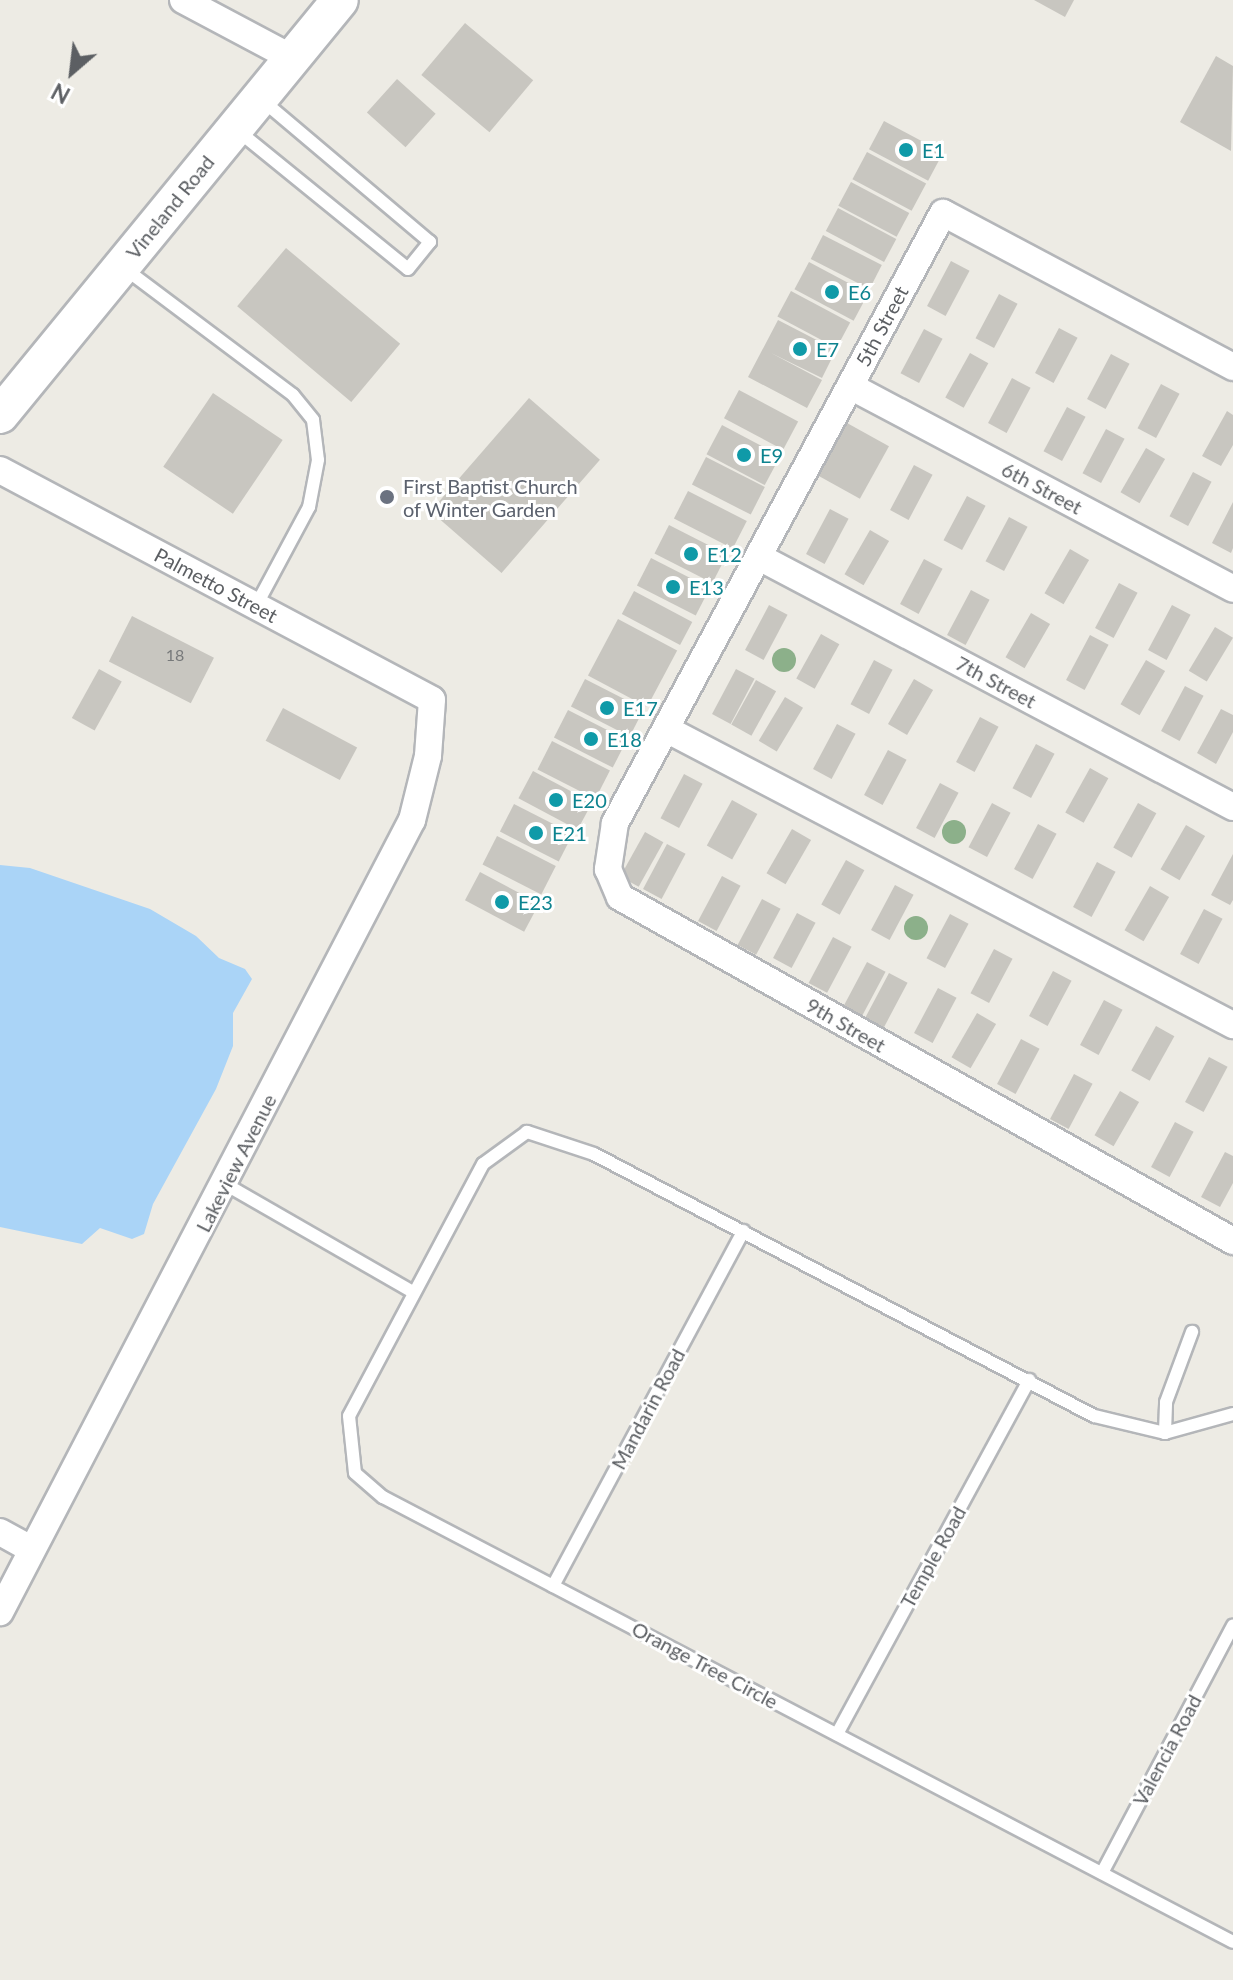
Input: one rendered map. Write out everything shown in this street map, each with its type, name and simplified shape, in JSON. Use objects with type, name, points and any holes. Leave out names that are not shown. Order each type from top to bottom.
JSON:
[{"type":"main road","name":"Vineland Road","points":[[0,415],[340,0]]},
{"type":"street","points":[[183,0],[292,58]]},
{"type":"street","name":"5th Street","points":[[666,729],[943,213],[1233,367]]},
{"type":"street","name":"6th Street","points":[[850,386],[1233,589]]},
{"type":"street","name":"Palmetto Street","points":[[0,470],[432,700]]},
{"type":"street","name":"7th Street","points":[[759,557],[1233,807]]},
{"type":"street","name":"Lakeview Avenue","points":[[0,1612],[412,820],[428,756],[432,700]]},
{"type":"street","points":[[666,729],[1233,1025]]},
{"type":"street","name":"9th Street","points":[[666,729],[615,823],[608,869],[620,897],[1222,1239],[1233,1241]]},
{"type":"street","points":[[0,1532],[31,1549]]},
{"type":"lane","points":[[234,128],[408,269],[430,242],[259,97]]},
{"type":"lane","points":[[121,266],[293,395],[313,420],[318,460],[309,507],[256,606]]},
{"type":"lane","name":"Orange Tree Circle","points":[[1233,1414],[1165,1433],[1094,1416],[594,1154],[527,1132],[483,1164],[411,1291],[349,1416],[355,1473],[383,1497],[1233,1942]]},
{"type":"lane","points":[[225,1184],[411,1291]]},
{"type":"lane","name":"Mandarin Road","points":[[553,1586],[743,1231]]},
{"type":"lane","points":[[1165,1433],[1166,1402],[1192,1332]]},
{"type":"lane","name":"Temple Road","points":[[837,1734],[1029,1380]]},
{"type":"lane","name":"Valencia Road","points":[[1102,1873],[1233,1626]]},
{"type":"water","points":[[0,865],[30,868],[150,909],[196,936],[219,958],[245,969],[252,979],[233,1013],[233,1046],[216,1089],[153,1204],[144,1234],[132,1239],[100,1228],[82,1244],[0,1227]]},
{"type":"building","points":[[1034,0],[1074,0],[1065,17]]},
{"type":"building","points":[[465,23],[533,80],[489,132],[421,75]]},
{"type":"building","points":[[1216,56],[1233,66],[1231,151],[1180,122]]},
{"type":"building","points":[[397,79],[436,114],[406,147],[367,112]]},
{"type":"building","name":"E1","points":[[884,121],[943,152],[928,181],[869,149]]},
{"type":"building","points":[[867,152],[926,183],[912,211],[852,179]]},
{"type":"building","points":[[851,182],[909,213],[897,237],[838,206]]},
{"type":"building","points":[[838,208],[896,239],[884,262],[826,231]]},
{"type":"building","points":[[823,235],[882,265],[870,289],[811,259]]},
{"type":"building","points":[[286,248],[400,344],[351,402],[237,306]]},
{"type":"building","points":[[951,261],[970,271],[946,316],[927,306]]},
{"type":"building","name":"E6","points":[[809,262],[868,293],[854,321],[794,289]]},
{"type":"building","name":"E7","points":[[791,291],[850,322],[837,348],[777,317]]},
{"type":"building","points":[[999,294],[1018,304],[994,348],[976,338]]},
{"type":"building","points":[[778,320],[836,350],[822,378],[771,353],[822,380],[807,408],[748,377]]},
{"type":"building","points":[[1059,328],[1078,338],[1054,383],[1035,373]]},
{"type":"building","points":[[924,329],[943,339],[919,383],[901,373]]},
{"type":"building","points":[[970,353],[988,363],[964,408],[945,398]]},
{"type":"building","points":[[1111,354],[1130,364],[1106,409],[1087,399]]},
{"type":"building","points":[[1012,378],[1031,388],[1007,433],[988,423]]},
{"type":"building","points":[[1161,384],[1180,394],[1156,438],[1138,428]]},
{"type":"building","points":[[739,390],[798,421],[783,450],[724,418]]},
{"type":"building","points":[[213,393],[283,440],[233,514],[163,467]]},
{"type":"building","points":[[529,398],[600,460],[502,573],[431,511]]},
{"type":"building","points":[[1067,407],[1086,417],[1062,461],[1044,451]]},
{"type":"building","points":[[1227,411],[1233,415],[1233,445],[1221,466],[1202,456]]},
{"type":"building","points":[[847,423],[889,446],[860,499],[818,475]]},
{"type":"building","name":"E9","points":[[722,425],[780,456],[765,485],[707,454]]},
{"type":"building","points":[[1106,429],[1125,439],[1101,483],[1083,473]]},
{"type":"building","points":[[1146,448],[1165,459],[1140,503],[1120,492]]},
{"type":"building","points":[[706,457],[765,487],[751,515],[692,485]]},
{"type":"building","points":[[914,465],[933,475],[909,520],[890,510]]},
{"type":"building","points":[[1193,472],[1212,482],[1188,526],[1170,516]]},
{"type":"building","points":[[688,491],[747,521],[733,549],[674,519]]},
{"type":"building","points":[[967,496],[986,506],[962,550],[944,540]]},
{"type":"building","points":[[1233,502],[1233,548],[1231,553],[1212,543]]},
{"type":"building","points":[[830,509],[849,519],[825,564],[806,554]]},
{"type":"building","points":[[1009,517],[1028,527],[1004,571],[986,561]]},
{"type":"building","name":"E12","points":[[669,525],[727,555],[712,583],[654,554]]},
{"type":"building","points":[[870,530],[889,541],[864,585],[844,574]]},
{"type":"building","points":[[1070,549],[1089,560],[1064,604],[1044,593]]},
{"type":"building","name":"E13","points":[[651,558],[710,588],[696,616],[637,586]]},
{"type":"building","points":[[924,559],[943,569],[919,614],[900,604]]},
{"type":"building","points":[[1119,583],[1138,593],[1114,638],[1095,628]]},
{"type":"building","points":[[971,590],[990,600],[966,645],[947,635]]},
{"type":"building","points":[[634,591],[692,622],[680,645],[622,614]]},
{"type":"building","points":[[769,605],[788,615],[764,660],[745,650]]},
{"type":"building","points":[[1172,605],[1191,615],[1167,660],[1148,650]]},
{"type":"building","points":[[1031,613],[1050,624],[1025,668],[1006,657]]},
{"type":"building","points":[[132,616],[214,658],[191,703],[109,661]]},
{"type":"building","points":[[618,619],[677,650],[647,707],[588,676]]},
{"type":"building","points":[[1215,627],[1233,638],[1207,682],[1189,671]]},
{"type":"building","points":[[821,634],[839,644],[815,689],[796,679]]},
{"type":"building","points":[[1090,635],[1109,645],[1085,690],[1066,680]]},
{"type":"building","points":[[874,660],[893,670],[869,714],[851,704]]},
{"type":"building","points":[[1146,660],[1165,671],[1140,715],[1120,704]]},
{"type":"building","points":[[99,669],[122,682],[95,731],[72,718]]},
{"type":"building","points":[[736,669],[755,679],[731,724],[712,714]]},
{"type":"building","name":"E17","points":[[585,679],[644,709],[630,737],[571,707]]},
{"type":"building","points":[[914,679],[933,690],[907,735],[888,724]]},
{"type":"building","points":[[756,680],[776,691],[751,736],[731,725]]},
{"type":"building","points":[[1185,686],[1204,696],[1180,741],[1161,731]]},
{"type":"building","points":[[785,697],[803,708],[777,752],[759,741]]},
{"type":"building","points":[[283,708],[357,747],[340,780],[266,741]]},
{"type":"building","points":[[1221,709],[1233,715],[1233,732],[1216,764],[1197,753]]},
{"type":"building","name":"E18","points":[[568,710],[627,740],[613,768],[554,738]]},
{"type":"building","points":[[980,717],[999,727],[975,772],[956,762]]},
{"type":"building","points":[[837,724],[856,734],[832,779],[813,769]]},
{"type":"building","points":[[552,741],[610,771],[595,799],[537,770]]},
{"type":"building","points":[[1036,744],[1055,754],[1031,798],[1013,788]]},
{"type":"building","points":[[888,750],[907,760],[883,805],[864,795]]},
{"type":"building","points":[[1090,768],[1108,778],[1084,823],[1065,813]]},
{"type":"building","name":"E20","points":[[533,771],[592,802],[578,830],[518,798]]},
{"type":"building","points":[[684,774],[703,784],[679,828],[661,818]]},
{"type":"building","points":[[940,783],[959,793],[935,838],[916,828]]},
{"type":"building","points":[[732,800],[757,814],[732,860],[707,845]]},
{"type":"building","points":[[992,803],[1011,813],[987,857],[969,847]]},
{"type":"building","points":[[1138,803],[1156,813],[1132,858],[1113,848]]},
{"type":"building","name":"E21","points":[[514,804],[573,834],[559,862],[500,832]]},
{"type":"building","points":[[1038,824],[1057,834],[1033,879],[1014,869]]},
{"type":"building","points":[[1186,825],[1205,836],[1180,880],[1160,869]]},
{"type":"building","points":[[792,829],[811,840],[786,884],[766,873]]},
{"type":"building","points":[[645,832],[663,842],[639,887],[620,877]]},
{"type":"building","points":[[497,836],[556,866],[541,894],[482,865]]},
{"type":"building","points":[[667,844],[686,854],[662,899],[643,889]]},
{"type":"building","points":[[1233,854],[1233,900],[1230,905],[1211,895]]},
{"type":"building","points":[[846,860],[864,870],[840,915],[821,905]]},
{"type":"building","points":[[1097,862],[1116,872],[1092,917],[1073,907]]},
{"type":"building","name":"E23","points":[[480,872],[539,903],[524,932],[465,900]]},
{"type":"building","points":[[722,876],[741,886],[717,931],[698,921]]},
{"type":"building","points":[[895,885],[914,895],[890,940],[871,930]]},
{"type":"building","points":[[1150,886],[1169,897],[1144,941],[1124,930]]},
{"type":"building","points":[[762,899],[781,909],[756,955],[738,945]]},
{"type":"building","points":[[1204,909],[1223,919],[1199,964],[1180,954]]},
{"type":"building","points":[[797,913],[816,923],[792,968],[773,958]]},
{"type":"building","points":[[950,914],[969,924],[945,968],[927,958]]},
{"type":"building","points":[[833,937],[852,947],[827,993],[809,983]]},
{"type":"building","points":[[994,949],[1013,959],[989,1003],[971,993]]},
{"type":"building","points":[[867,962],[886,972],[862,1016],[844,1006]]},
{"type":"building","points":[[1053,971],[1072,981],[1048,1026],[1029,1016]]},
{"type":"building","points":[[889,973],[908,983],[884,1028],[865,1018]]},
{"type":"building","points":[[938,988],[957,998],[933,1043],[914,1033]]},
{"type":"building","points":[[1104,1000],[1123,1010],[1099,1055],[1080,1045]]},
{"type":"building","points":[[977,1013],[996,1024],[971,1068],[952,1057]]},
{"type":"building","points":[[1156,1026],[1174,1036],[1150,1081],[1131,1071]]},
{"type":"building","points":[[1021,1039],[1040,1049],[1016,1094],[997,1084]]},
{"type":"building","points":[[1209,1057],[1228,1067],[1204,1112],[1185,1102]]},
{"type":"building","points":[[1074,1074],[1093,1084],[1069,1129],[1050,1119]]},
{"type":"building","points":[[1120,1091],[1139,1102],[1114,1146],[1094,1135]]},
{"type":"building","points":[[1175,1122],[1194,1132],[1170,1177],[1151,1167]]},
{"type":"building","points":[[1225,1152],[1233,1156],[1233,1183],[1220,1207],[1201,1197]]},
{"type":"place","name":"E1","points":[[906,150]]},
{"type":"place","name":"E6","points":[[832,292]]},
{"type":"place","name":"E7","points":[[800,349]]},
{"type":"place","name":"E9","points":[[744,455]]},
{"type":"place","name":"First Baptist Church of Winter Garden","points":[[387,497]]},
{"type":"place","name":"E12","points":[[691,554]]},
{"type":"place","name":"E13","points":[[673,587]]},
{"type":"place","name":"E17","points":[[607,708]]},
{"type":"place","name":"E18","points":[[591,739]]},
{"type":"place","name":"E20","points":[[556,800]]},
{"type":"place","name":"E21","points":[[536,833]]},
{"type":"place","name":"E23","points":[[502,902]]}]
